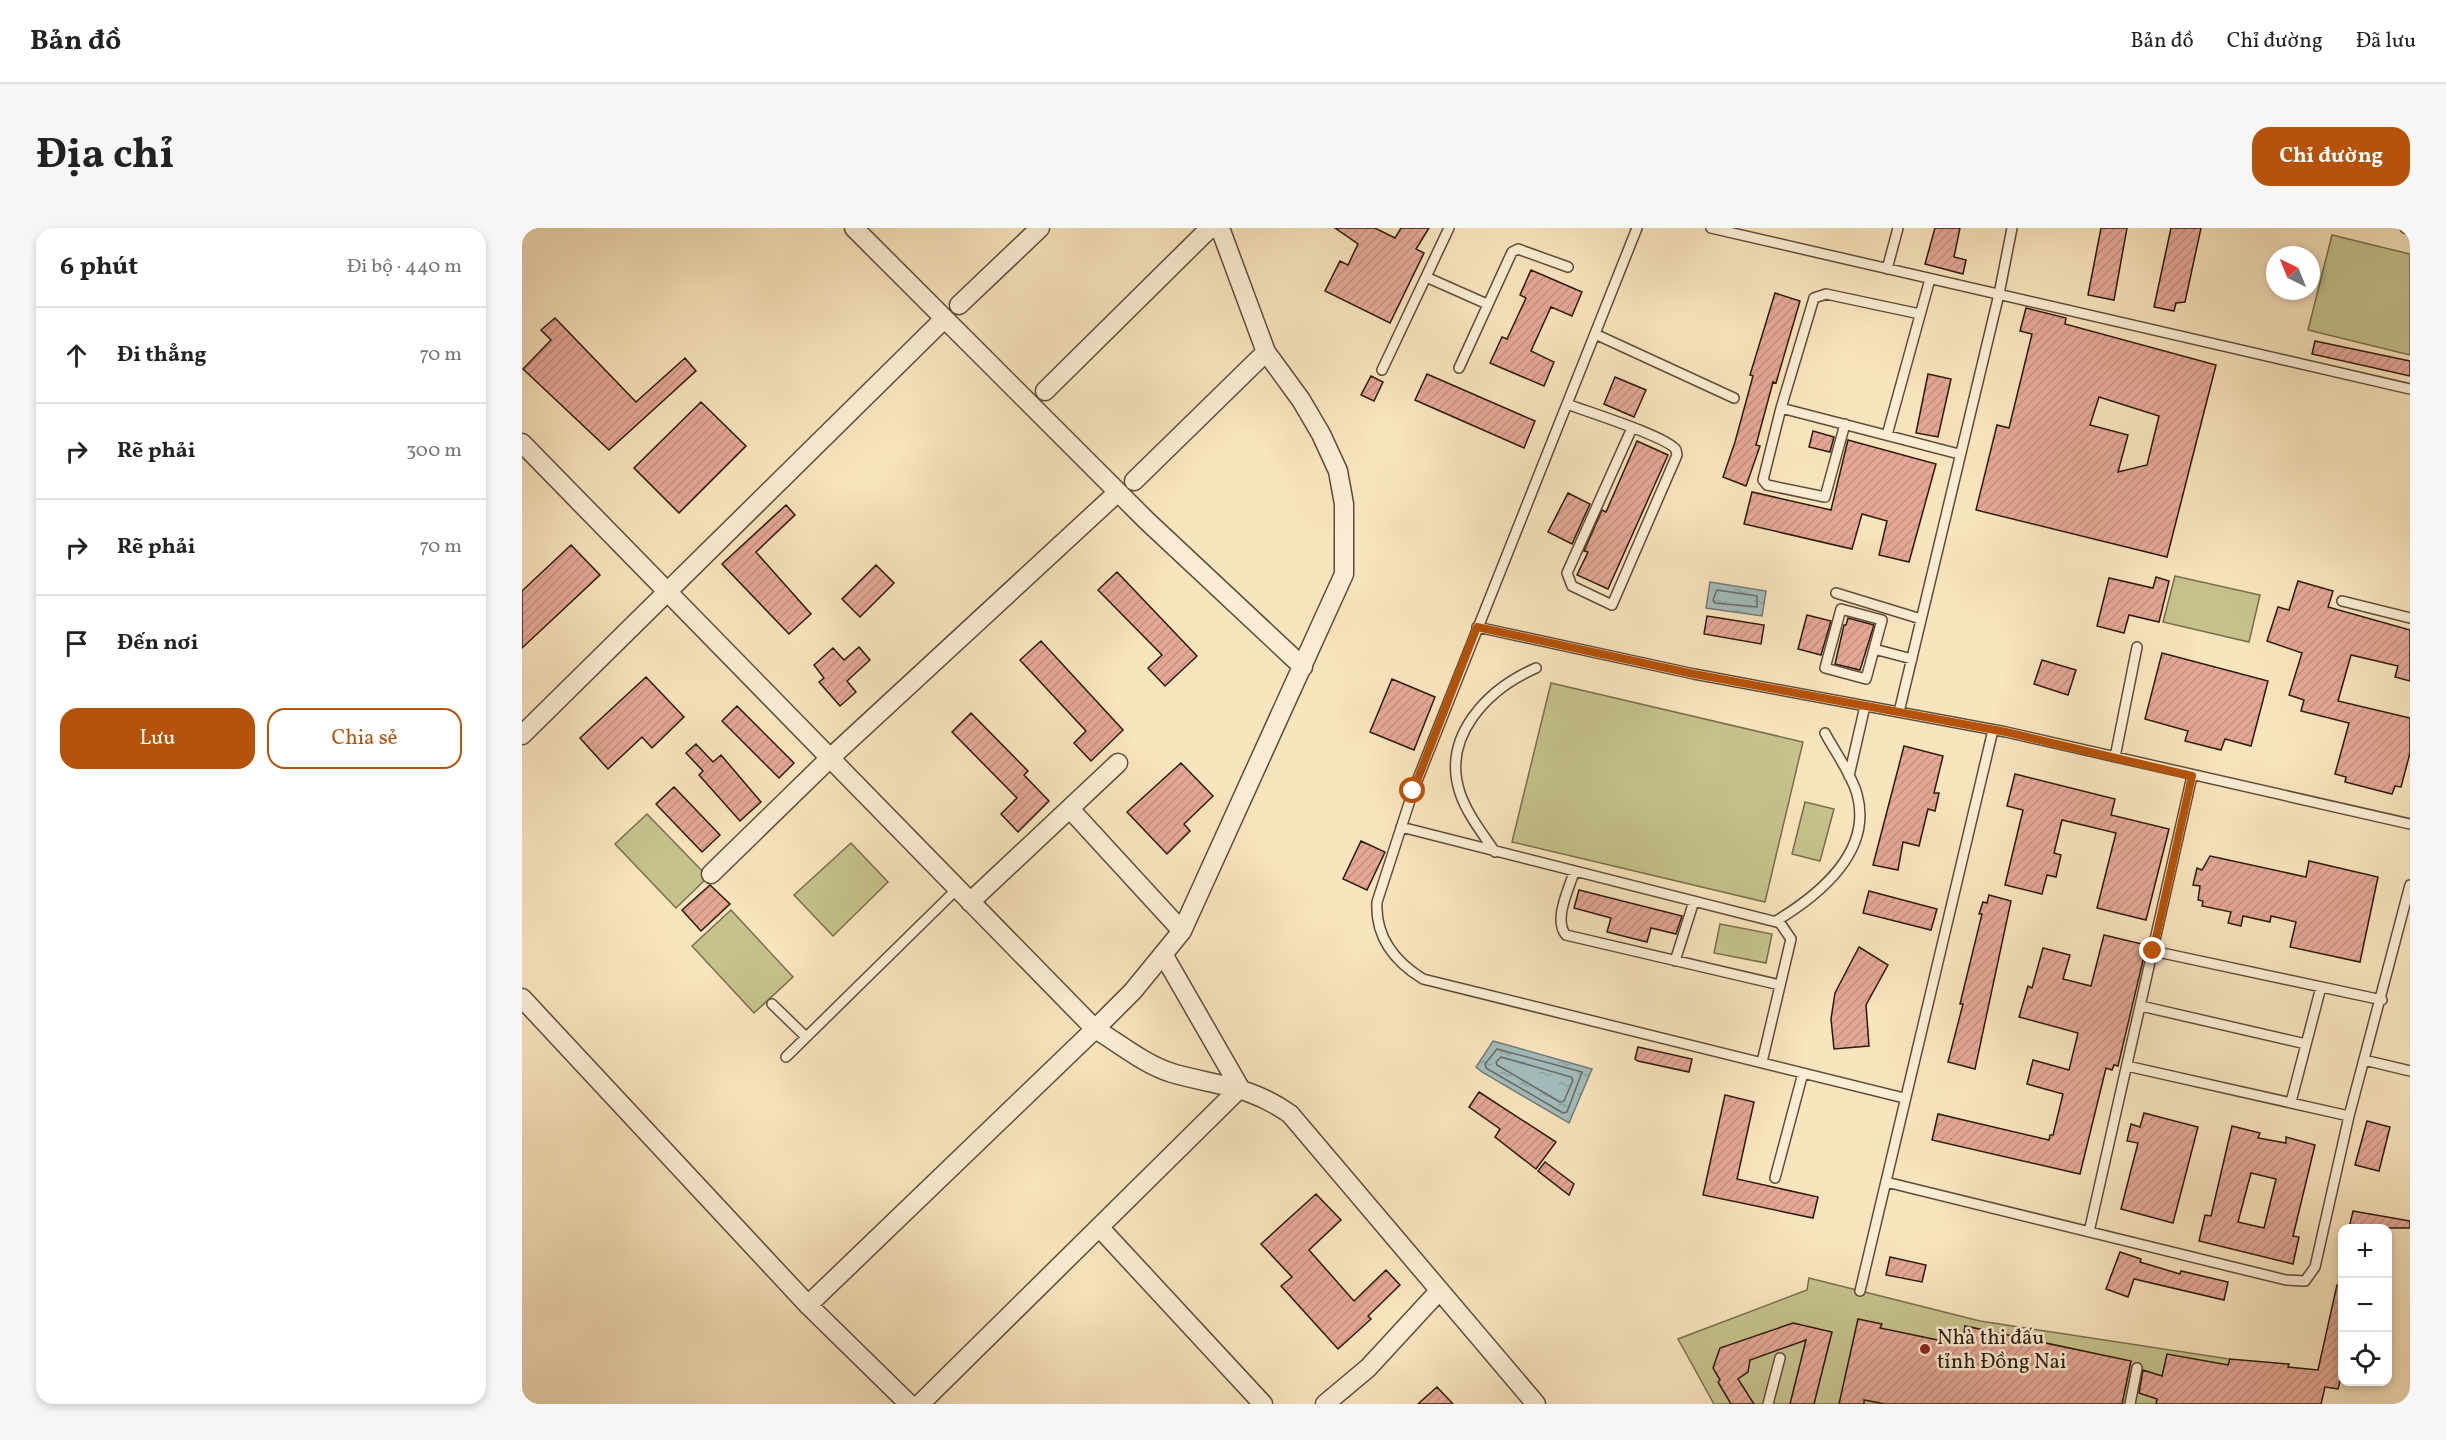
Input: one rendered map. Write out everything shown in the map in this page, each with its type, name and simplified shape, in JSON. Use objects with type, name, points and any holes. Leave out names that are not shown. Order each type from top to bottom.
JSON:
[{"type":"street","points":[[854,228],[1118,492],[1303,667]]},
{"type":"street","points":[[959,305],[1040,228]]},
{"type":"street","points":[[1045,391],[1210,228]]},
{"type":"street","points":[[808,1305],[1133,991],[1182,931],[1344,574],[1344,504],[1338,471],[1321,434],[1296,393],[1266,352],[1220,228]]},
{"type":"street","points":[[522,735],[944,319]]},
{"type":"street","points":[[1134,481],[1266,352]]},
{"type":"street","points":[[522,444],[1095,1029],[1170,1072],[1240,1088],[1270,1100],[1290,1114],[1536,1404]]},
{"type":"street","points":[[711,874],[829,759],[1118,492]]},
{"type":"street","points":[[970,902],[1118,763]]},
{"type":"street","points":[[1070,809],[1182,931]]},
{"type":"street","points":[[1163,954],[1240,1088]]},
{"type":"street","points":[[522,998],[808,1305],[909,1404]]},
{"type":"street","points":[[920,1404],[1240,1088]]},
{"type":"street","points":[[1099,1227],[1263,1404]]},
{"type":"street","points":[[1325,1404],[1368,1368],[1439,1291]]},
{"type":"lane","points":[[1382,370],[1449,228]]},
{"type":"lane","points":[[1637,228],[1477,627],[1401,827],[1383,878],[1376,918],[1381,935],[1390,952],[1406,968],[1423,978],[1904,1098]]},
{"type":"lane","points":[[1711,228],[2410,389]]},
{"type":"lane","points":[[1887,269],[1898,228]]},
{"type":"lane","points":[[1899,712],[2012,228]]},
{"type":"lane","points":[[2405,228],[2410,229]]},
{"type":"lane","points":[[1459,368],[1512,252],[1518,249],[1568,267]]},
{"type":"lane","points":[[1426,277],[1487,304]]},
{"type":"lane","points":[[1887,435],[1930,279]]},
{"type":"lane","points":[[1845,424],[1825,497],[1767,484],[1763,474],[1814,298],[1826,294],[1920,314]]},
{"type":"lane","points":[[1595,334],[1734,398]]},
{"type":"lane","points":[[1567,404],[1632,428],[1674,445],[1677,455],[1612,605],[1572,586],[1567,573],[1632,428]]},
{"type":"lane","points":[[1781,408],[1959,454]]},
{"type":"lane","points":[[1836,593],[1921,619]]},
{"type":"lane","points":[[2342,601],[2410,618]]},
{"type":"lane","points":[[1841,609],[1882,620],[1874,649],[1866,679],[1825,668],[1841,609]]},
{"type":"lane","points":[[1477,627],[1694,674],[1993,730],[2410,824]]},
{"type":"lane","points":[[2115,757],[2137,647]]},
{"type":"lane","points":[[1874,649],[1912,658]]},
{"type":"lane","points":[[1495,852],[1472,817],[1461,794],[1457,775],[1459,747],[1472,717],[1481,705],[1505,684],[1536,668]]},
{"type":"lane","points":[[1849,776],[1865,706]]},
{"type":"lane","points":[[1860,1291],[1993,730]]},
{"type":"lane","points":[[1776,921],[1821,891],[1849,855],[1857,834],[1859,810],[1857,794],[1825,733]]},
{"type":"lane","points":[[2089,1232],[2192,776]]},
{"type":"lane","points":[[1401,827],[1776,921],[1791,939],[1762,1062]]},
{"type":"lane","points":[[1574,872],[1560,920],[1561,929],[1566,935],[1780,985]]},
{"type":"lane","points":[[1886,1182],[2286,1281],[2305,1281],[2315,1267],[2349,1116],[2382,1000],[2410,885]]},
{"type":"lane","points":[[786,1057],[957,889]]},
{"type":"lane","points":[[1675,962],[1694,901]]},
{"type":"lane","points":[[2153,951],[2382,1000]]},
{"type":"lane","points":[[2291,1102],[2320,987]]},
{"type":"lane","points":[[772,1004],[806,1037]]},
{"type":"lane","points":[[2141,1006],[2306,1044]]},
{"type":"lane","points":[[2364,1060],[2410,1071]]},
{"type":"lane","points":[[2127,1066],[2349,1116]]},
{"type":"lane","points":[[1775,1178],[1803,1072]]},
{"type":"lane","points":[[1768,1404],[1780,1358]]},
{"type":"lane","points":[[2130,1404],[2137,1368]]},
{"type":"shaded area","points":[[2332,235],[2410,254],[2410,355],[2308,330],[2316,300],[2320,300],[2320,282]]},
{"type":"shaded area","points":[[2175,576],[2260,595],[2249,642],[2163,622]]},
{"type":"shaded area","points":[[1551,683],[1803,742],[1765,902],[1512,842]]},
{"type":"shaded area","points":[[1805,802],[1834,809],[1820,861],[1792,854]]},
{"type":"shaded area","points":[[647,814],[708,877],[676,908],[615,844]]},
{"type":"shaded area","points":[[851,843],[888,882],[833,936],[794,895]]},
{"type":"shaded area","points":[[731,910],[793,977],[754,1013],[692,946]]},
{"type":"shaded area","points":[[1720,924],[1772,934],[1766,963],[1714,953]]},
{"type":"shaded area","name":"Nhà thi đấu tỉnh Đồng Nai","points":[[1809,1278],[1980,1321],[2230,1359],[2219,1404],[1714,1404],[1678,1339],[1807,1290]]},
{"type":"water","points":[[1710,582],[1766,591],[1762,616],[1706,608]]},
{"type":"water","points":[[1493,1041],[1592,1069],[1569,1123],[1476,1067]]},
{"type":"building","points":[[1335,228],[1375,228],[1395,238],[1401,228],[1429,228],[1416,249],[1424,253],[1390,323],[1325,291],[1340,261],[1348,265],[1358,244]]},
{"type":"building","points":[[1935,228],[1960,228],[1954,257],[1966,260],[1963,274],[1925,264]]},
{"type":"building","points":[[2101,228],[2127,228],[2114,300],[2088,295]]},
{"type":"building","points":[[2171,228],[2201,228],[2185,302],[2176,303],[2174,311],[2154,307]]},
{"type":"building","points":[[1531,270],[1582,292],[1572,316],[1551,307],[1531,351],[1554,362],[1544,386],[1490,363],[1502,337],[1507,339],[1526,298],[1520,295]]},
{"type":"building","points":[[1775,293],[1800,301],[1776,383],[1773,382],[1756,445],[1760,446],[1746,486],[1723,477],[1735,442],[1753,376],[1750,375]]},
{"type":"building","points":[[2026,308],[2066,318],[2065,324],[2216,365],[2167,557],[1976,510],[1997,425],[2009,428],[2032,334],[2020,331]],"holes":[[[2099,397],[2159,416],[2147,465],[2118,472],[2128,435],[2090,425]]]},
{"type":"building","points":[[555,318],[636,402],[685,358],[696,371],[609,450],[523,369],[551,340],[541,330]]},
{"type":"building","points":[[2315,341],[2410,361],[2410,376],[2312,354]]},
{"type":"building","points":[[1427,374],[1535,421],[1524,448],[1415,400]]},
{"type":"building","points":[[1928,374],[1951,379],[1938,437],[1916,433]]},
{"type":"building","points":[[1371,376],[1383,382],[1374,401],[1361,395]]},
{"type":"building","points":[[1615,377],[1646,390],[1634,417],[1604,404]]},
{"type":"building","points":[[701,402],[746,446],[679,513],[634,468]]},
{"type":"building","points":[[1813,431],[1834,437],[1830,452],[1809,447]]},
{"type":"building","points":[[1848,440],[1936,464],[1909,562],[1879,555],[1887,521],[1862,514],[1852,549],[1744,524],[1752,492],[1831,510]]},
{"type":"building","points":[[1637,441],[1668,455],[1608,589],[1577,575],[1588,552],[1584,551],[1602,510],[1606,512]]},
{"type":"building","points":[[1568,493],[1590,504],[1572,544],[1548,532]]},
{"type":"building","points":[[786,505],[795,515],[756,552],[811,614],[789,634],[722,564]]},
{"type":"building","points":[[571,545],[600,575],[522,648],[522,591]]},
{"type":"building","points":[[876,565],[894,583],[860,617],[842,599]]},
{"type":"building","points":[[1117,572],[1197,656],[1165,686],[1148,668],[1162,655],[1098,590]]},
{"type":"building","points":[[2156,577],[2169,581],[2159,622],[2129,615],[2124,633],[2097,626],[2109,578],[2153,588]]},
{"type":"building","points":[[2298,581],[2333,591],[2328,607],[2410,630],[2410,681],[2395,677],[2398,666],[2351,655],[2338,701],[2410,718],[2410,753],[2401,787],[2395,786],[2392,794],[2345,782],[2346,777],[2335,774],[2349,723],[2301,711],[2304,700],[2289,695],[2302,653],[2267,641],[2278,607],[2289,610]]},
{"type":"building","points":[[1807,615],[1831,621],[1821,655],[1798,649]]},
{"type":"building","points":[[1707,616],[1764,625],[1761,644],[1704,634]]},
{"type":"building","points":[[1848,618],[1874,625],[1860,670],[1835,664],[1844,625]]},
{"type":"building","points":[[1041,641],[1123,730],[1091,761],[1074,743],[1086,731],[1020,660]]},
{"type":"building","points":[[859,647],[870,660],[847,681],[856,692],[840,706],[819,682],[824,678],[814,665],[833,648],[844,660]]},
{"type":"building","points":[[2162,653],[2268,681],[2251,746],[2225,739],[2221,750],[2185,741],[2188,731],[2145,719]]},
{"type":"building","points":[[2042,660],[2076,670],[2068,695],[2034,684]]},
{"type":"building","points":[[646,677],[684,717],[652,748],[642,737],[608,769],[580,738]]},
{"type":"building","points":[[1392,679],[1435,697],[1414,750],[1370,732]]},
{"type":"building","points":[[737,706],[794,763],[779,778],[722,721]]},
{"type":"building","points":[[971,713],[1028,771],[1024,775],[1049,801],[1018,832],[1001,814],[1017,798],[952,732]]},
{"type":"building","points":[[696,744],[713,762],[721,755],[761,802],[740,821],[699,775],[703,771],[686,753]]},
{"type":"building","points":[[1904,746],[1943,756],[1934,793],[1939,793],[1935,811],[1928,809],[1919,846],[1903,842],[1898,870],[1873,865]]},
{"type":"building","points":[[1181,763],[1213,796],[1184,824],[1190,831],[1167,854],[1127,812]]},
{"type":"building","points":[[2015,774],[2115,799],[2111,815],[2169,829],[2146,920],[2097,908],[2116,833],[2062,820],[2054,853],[2061,855],[2056,877],[2047,875],[2042,894],[2005,885],[2023,810],[2007,806]]},
{"type":"building","points":[[674,787],[720,835],[702,852],[656,804]]},
{"type":"building","points":[[1361,841],[1385,852],[1367,890],[1343,879]]},
{"type":"building","points":[[2210,856],[2306,877],[2309,861],[2378,877],[2360,962],[2290,947],[2296,922],[2271,916],[2270,922],[2243,916],[2241,926],[2228,923],[2231,912],[2202,906],[2203,901],[2198,900],[2200,886],[2193,885],[2197,868],[2202,870]]},
{"type":"building","points":[[710,885],[730,904],[701,931],[682,910]]},
{"type":"building","points":[[1579,890],[1682,916],[1676,934],[1651,928],[1647,942],[1607,932],[1611,918],[1574,908]]},
{"type":"building","points":[[1869,891],[1937,909],[1931,930],[1863,913]]},
{"type":"building","points":[[1989,895],[2011,901],[1975,1069],[1948,1062],[1982,914],[1979,914],[1983,902],[1987,903]]},
{"type":"building","points":[[2104,935],[2142,944],[2141,951],[2145,952],[2118,1066],[2114,1065],[2112,1070],[2106,1068],[2080,1174],[1932,1140],[1938,1114],[2049,1140],[2050,1135],[2053,1135],[2063,1094],[2027,1084],[2033,1060],[2069,1070],[2078,1033],[2019,1017],[2028,986],[2032,988],[2043,948],[2070,955],[2063,979],[2091,986]]},
{"type":"building","points":[[1859,947],[1888,965],[1866,1005],[1869,1046],[1834,1049],[1831,1019],[1835,993]]},
{"type":"building","points":[[1638,1047],[1692,1059],[1689,1072],[1638,1061],[1635,1059]]},
{"type":"building","points":[[1479,1092],[1556,1142],[1536,1169],[1495,1137],[1500,1129],[1469,1107]]},
{"type":"building","points":[[1725,1095],[1754,1102],[1737,1179],[1818,1197],[1813,1218],[1703,1195]]},
{"type":"building","points":[[2144,1113],[2198,1127],[2173,1223],[2121,1209],[2138,1143],[2127,1141],[2131,1124],[2140,1127]]},
{"type":"building","points":[[2367,1121],[2390,1127],[2379,1171],[2355,1165]]},
{"type":"building","points":[[2232,1126],[2260,1133],[2258,1138],[2286,1143],[2286,1137],[2315,1145],[2293,1236],[2299,1237],[2293,1264],[2199,1241],[2205,1215],[2211,1216]],"holes":[[[2251,1173],[2276,1179],[2264,1228],[2238,1222]]]},
{"type":"building","points":[[1545,1162],[1574,1184],[1569,1195],[1538,1171]]},
{"type":"building","points":[[1316,1194],[1341,1220],[1309,1250],[1354,1301],[1386,1270],[1400,1285],[1368,1316],[1371,1319],[1338,1349],[1281,1286],[1292,1277],[1261,1244]]},
{"type":"building","points":[[2353,1211],[2410,1221],[2410,1228],[2392,1228],[2392,1224],[2350,1224]]},
{"type":"building","points":[[2120,1252],[2141,1259],[2140,1262],[2180,1274],[2181,1271],[2228,1282],[2224,1300],[2134,1279],[2128,1297],[2106,1289]]},
{"type":"building","points":[[1890,1257],[1926,1265],[1922,1282],[1886,1275]]},
{"type":"building","points":[[2338,1285],[2339,1386],[2338,1389],[2325,1387],[2321,1404],[2156,1404],[2157,1399],[2139,1393],[2143,1370],[2162,1376],[2167,1354],[2228,1365],[2230,1359],[2289,1364],[2288,1367],[2318,1370]]},
{"type":"building","points":[[1858,1319],[1882,1324],[1880,1328],[1962,1345],[1965,1326],[2131,1361],[2122,1404],[1885,1404],[1864,1400],[1864,1404],[1839,1404]]},
{"type":"building","points":[[1793,1323],[1832,1332],[1814,1404],[1790,1404],[1806,1340],[1750,1360],[1748,1372],[1738,1379],[1754,1404],[1731,1404],[1713,1368],[1720,1348]]},
{"type":"building","points":[[1437,1387],[1453,1404],[1418,1404]]},
{"type":"place","name":"Nhà thi đấu tỉnh Đồng Nai","points":[[1925,1349]]},
{"type":"route","points":[[1413,791],[1477,627],[1694,674],[2034,738],[2192,776],[2153,951]]}]
